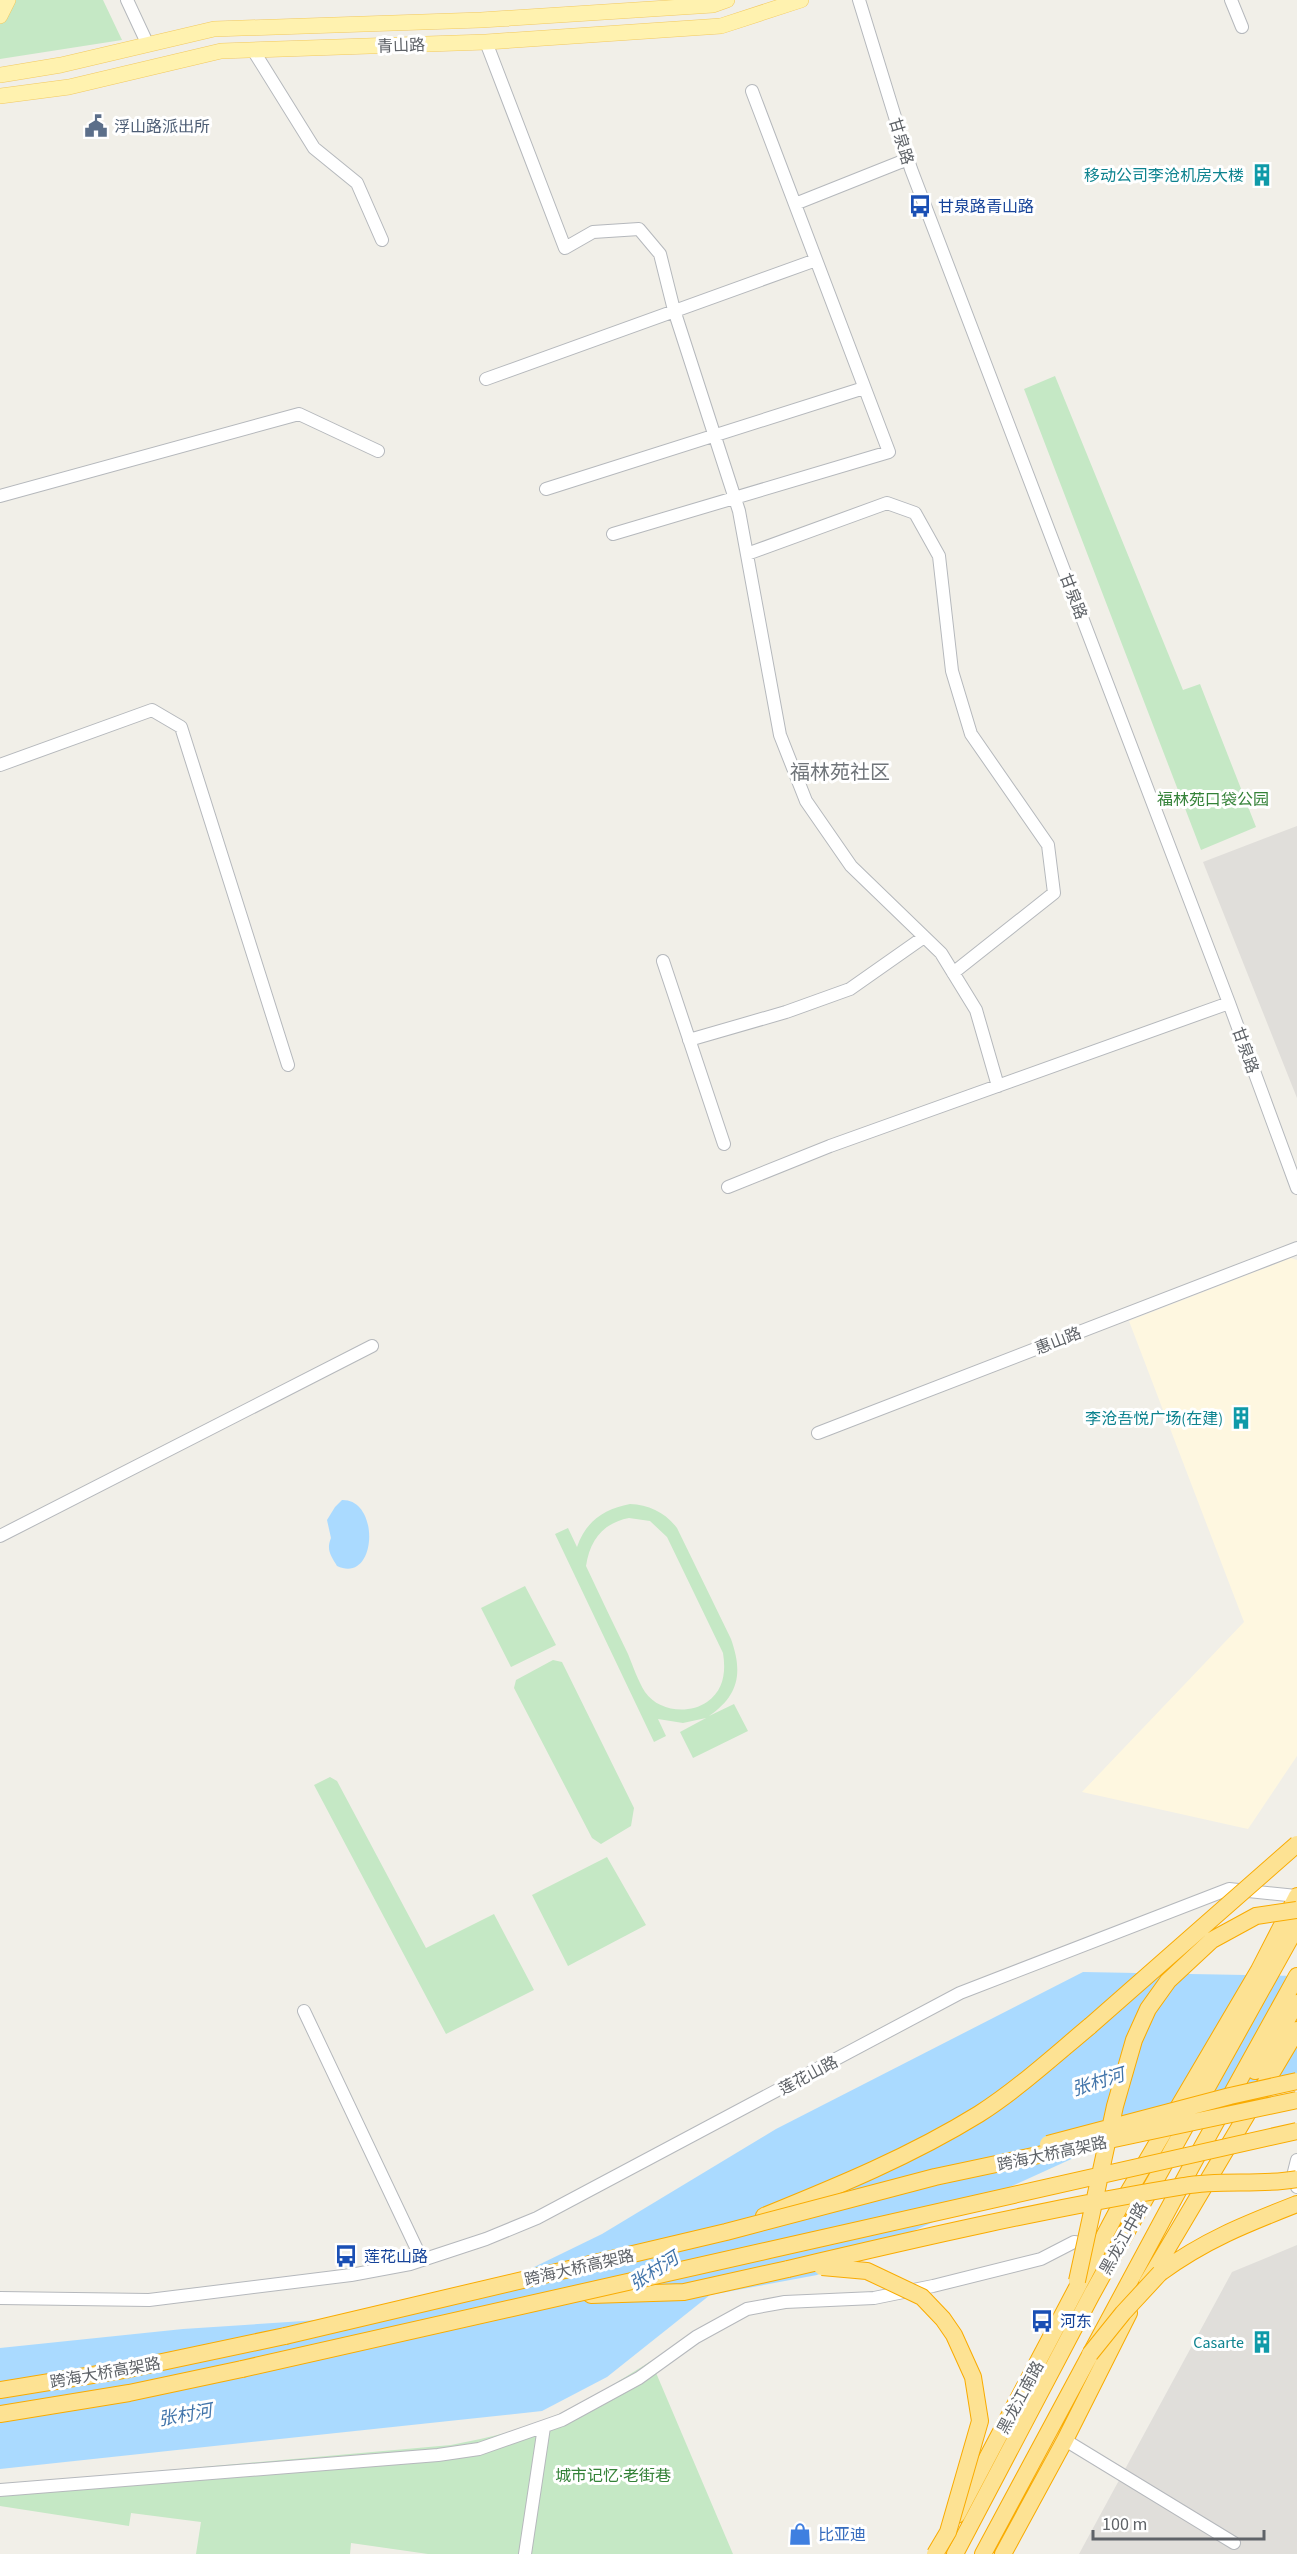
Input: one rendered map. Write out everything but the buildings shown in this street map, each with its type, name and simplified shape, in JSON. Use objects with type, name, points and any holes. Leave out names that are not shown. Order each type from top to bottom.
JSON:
[{"type":"highway","points":[[726,2232],[855,2179],[921,2148],[981,2113],[1057,2054],[1297,1844]]},
{"type":"highway","name":"黑龙江中路","points":[[1119,2208],[1259,1970],[1297,1896]]},
{"type":"highway","points":[[936,2554],[1004,2409],[1077,2281],[1115,2106],[1134,2040],[1149,2009],[1168,1981],[1212,1940],[1256,1916],[1297,1910]]},
{"type":"highway","name":"黑龙江中路","points":[[955,2554],[1092,2294],[1297,1926]]},
{"type":"highway","name":"黑龙江中路","points":[[983,2554],[1191,2167],[1297,1976]]},
{"type":"highway","points":[[1191,2167],[1276,2039],[1297,2003]]},
{"type":"highway","points":[[1003,2554],[1065,2440],[1123,2323],[1297,2030]]},
{"type":"highway","points":[[935,2177],[1070,2137],[1297,2081]]},
{"type":"highway","name":"跨海大桥高架路","points":[[0,2390],[129,2369],[285,2336],[726,2232],[935,2177],[1297,2100]]},
{"type":"highway","name":"跨海大桥高架路","points":[[0,2414],[129,2393],[579,2295],[1025,2190],[1297,2131]]},
{"type":"highway","points":[[579,2295],[684,2292],[788,2270],[953,2230],[1087,2202],[1199,2183],[1296,2181]]},
{"type":"highway","points":[[1090,2354],[1123,2313],[1160,2273],[1186,2254],[1223,2233],[1297,2204]]},
{"type":"highway","name":"黑龙江南路","points":[[936,2554],[1119,2208]]},
{"type":"highway","points":[[788,2270],[832,2267],[867,2271],[922,2297],[944,2319],[954,2335],[973,2377],[980,2421],[948,2532]]},
{"type":"main road","points":[[0,16],[8,0]]},
{"type":"main road","name":"青山路","points":[[0,75],[61,65],[214,29],[481,20],[608,6],[714,4],[727,0]]},
{"type":"main road","name":"青山路","points":[[0,96],[69,87],[221,51],[486,42],[722,26],[801,0]]},
{"type":"street","points":[[127,0],[148,45]]},
{"type":"street","name":"甘泉路","points":[[859,0],[908,159],[1229,1003],[1297,1188]]},
{"type":"street","points":[[1231,0],[1242,27]]},
{"type":"street","points":[[486,42],[565,248],[592,232],[639,229],[660,254],[674,310],[735,498],[780,735],[806,801],[850,866],[941,953],[976,1010],[998,1086]]},
{"type":"street","points":[[253,50],[314,148],[357,183],[382,240]]},
{"type":"street","points":[[614,534],[889,452],[752,91]]},
{"type":"street","points":[[795,204],[908,159]]},
{"type":"street","points":[[486,379],[816,260]]},
{"type":"street","points":[[546,489],[864,388]]},
{"type":"street","points":[[0,496],[299,414],[378,451]]},
{"type":"street","points":[[747,554],[886,502],[915,513],[939,556],[952,671],[971,734],[1048,845],[1054,893],[953,972]]},
{"type":"street","points":[[0,765],[152,710],[181,727],[288,1065]]},
{"type":"street","points":[[689,1040],[786,1012],[850,989],[924,937]]},
{"type":"street","points":[[663,961],[724,1144]]},
{"type":"street","points":[[728,1187],[830,1146],[1229,1003]]},
{"type":"street","name":"惠山路","points":[[818,1433],[1297,1248]]},
{"type":"street","points":[[0,1536],[372,1346]]},
{"type":"street","name":"莲花山路","points":[[0,2298],[149,2300],[351,2275],[422,2260],[486,2239],[537,2218],[960,1993],[1229,1889],[1297,1896]]},
{"type":"street","points":[[304,2011],[422,2260]]},
{"type":"street","points":[[1296,2181],[1297,2160]]},
{"type":"street","points":[[0,2490],[438,2455],[479,2448],[562,2420],[639,2378],[696,2337],[747,2309],[785,2302],[874,2298],[933,2286],[1041,2259],[1074,2242],[1095,2244],[1107,2234]]},
{"type":"street","points":[[525,2554],[544,2427]]},
{"type":"street","points":[[1065,2440],[1234,2543]]},
{"type":"shaded area","points":[[1297,826],[1297,1098],[1203,862]]},
{"type":"shaded area","points":[[1291,1258],[1297,1260],[1297,1756],[1248,1829],[1082,1792],[1244,1622],[1129,1321]]},
{"type":"shaded area","points":[[1297,2245],[1297,2554],[1079,2554],[1232,2272]]},
{"type":"green space","points":[[8,0],[103,0],[122,40],[0,59],[0,15]]},
{"type":"green space","name":"福林苑口袋公园","points":[[1055,376],[1183,690],[1200,684],[1256,827],[1201,850],[1024,389]]},
{"type":"green space","points":[[630,1504],[650,1508],[662,1514],[677,1528],[735,1651],[736,1682],[727,1700],[709,1716],[734,1704],[748,1731],[693,1758],[680,1732],[706,1718],[683,1723],[658,1719],[666,1736],[654,1742],[555,1534],[568,1528],[577,1547],[591,1523],[604,1513]],"holes":[[[629,1518],[650,1521],[667,1537],[723,1653],[724,1674],[717,1692],[707,1702],[691,1709],[665,1707],[645,1692],[586,1566],[591,1548],[599,1534],[612,1524]]]},
{"type":"green space","points":[[525,1586],[556,1645],[511,1667],[481,1608]]},
{"type":"green space","points":[[553,1660],[562,1662],[634,1808],[631,1826],[601,1844],[592,1838],[514,1688],[516,1680]]},
{"type":"green space","points":[[330,1777],[337,1781],[426,1948],[494,1914],[534,1990],[446,2034],[314,1785]]},
{"type":"green space","points":[[607,1857],[646,1925],[568,1966],[532,1895]]},
{"type":"green space","name":"城市记忆·老街巷","points":[[651,2361],[733,2554],[428,2554],[351,2543],[350,2554],[196,2554],[201,2522],[131,2513],[129,2526],[0,2506],[0,2485],[451,2445],[487,2438],[559,2414],[600,2393]]},
{"type":"water","points":[[342,1500],[355,1503],[363,1513],[368,1525],[369,1540],[366,1553],[360,1564],[350,1569],[337,1566],[329,1549],[331,1538],[327,1520]]},
{"type":"water","name":"张村河","points":[[1083,1972],[1297,1976],[1297,2076],[1148,2124],[817,2275],[710,2295],[607,2377],[542,2411],[0,2469],[0,2348],[183,2329],[410,2314],[462,2302],[602,2234],[776,2129]]},
{"type":"place","name":"浮山路派出所","points":[[96,126]]},
{"type":"place","name":"移动公司李沧机房大楼","points":[[1262,175]]},
{"type":"place","name":"甘泉路青山路","points":[[920,206]]},
{"type":"place","name":"李沧吾悦广场(在建)","points":[[1241,1418]]},
{"type":"place","name":"莲花山路","points":[[346,2256]]},
{"type":"place","name":"河东","points":[[1042,2321]]},
{"type":"place","name":"Casarte","points":[[1262,2342]]},
{"type":"place","name":"比亚迪","points":[[800,2534]]},
{"type":"district","name":"福林苑社区","points":[[840,772]]}]
